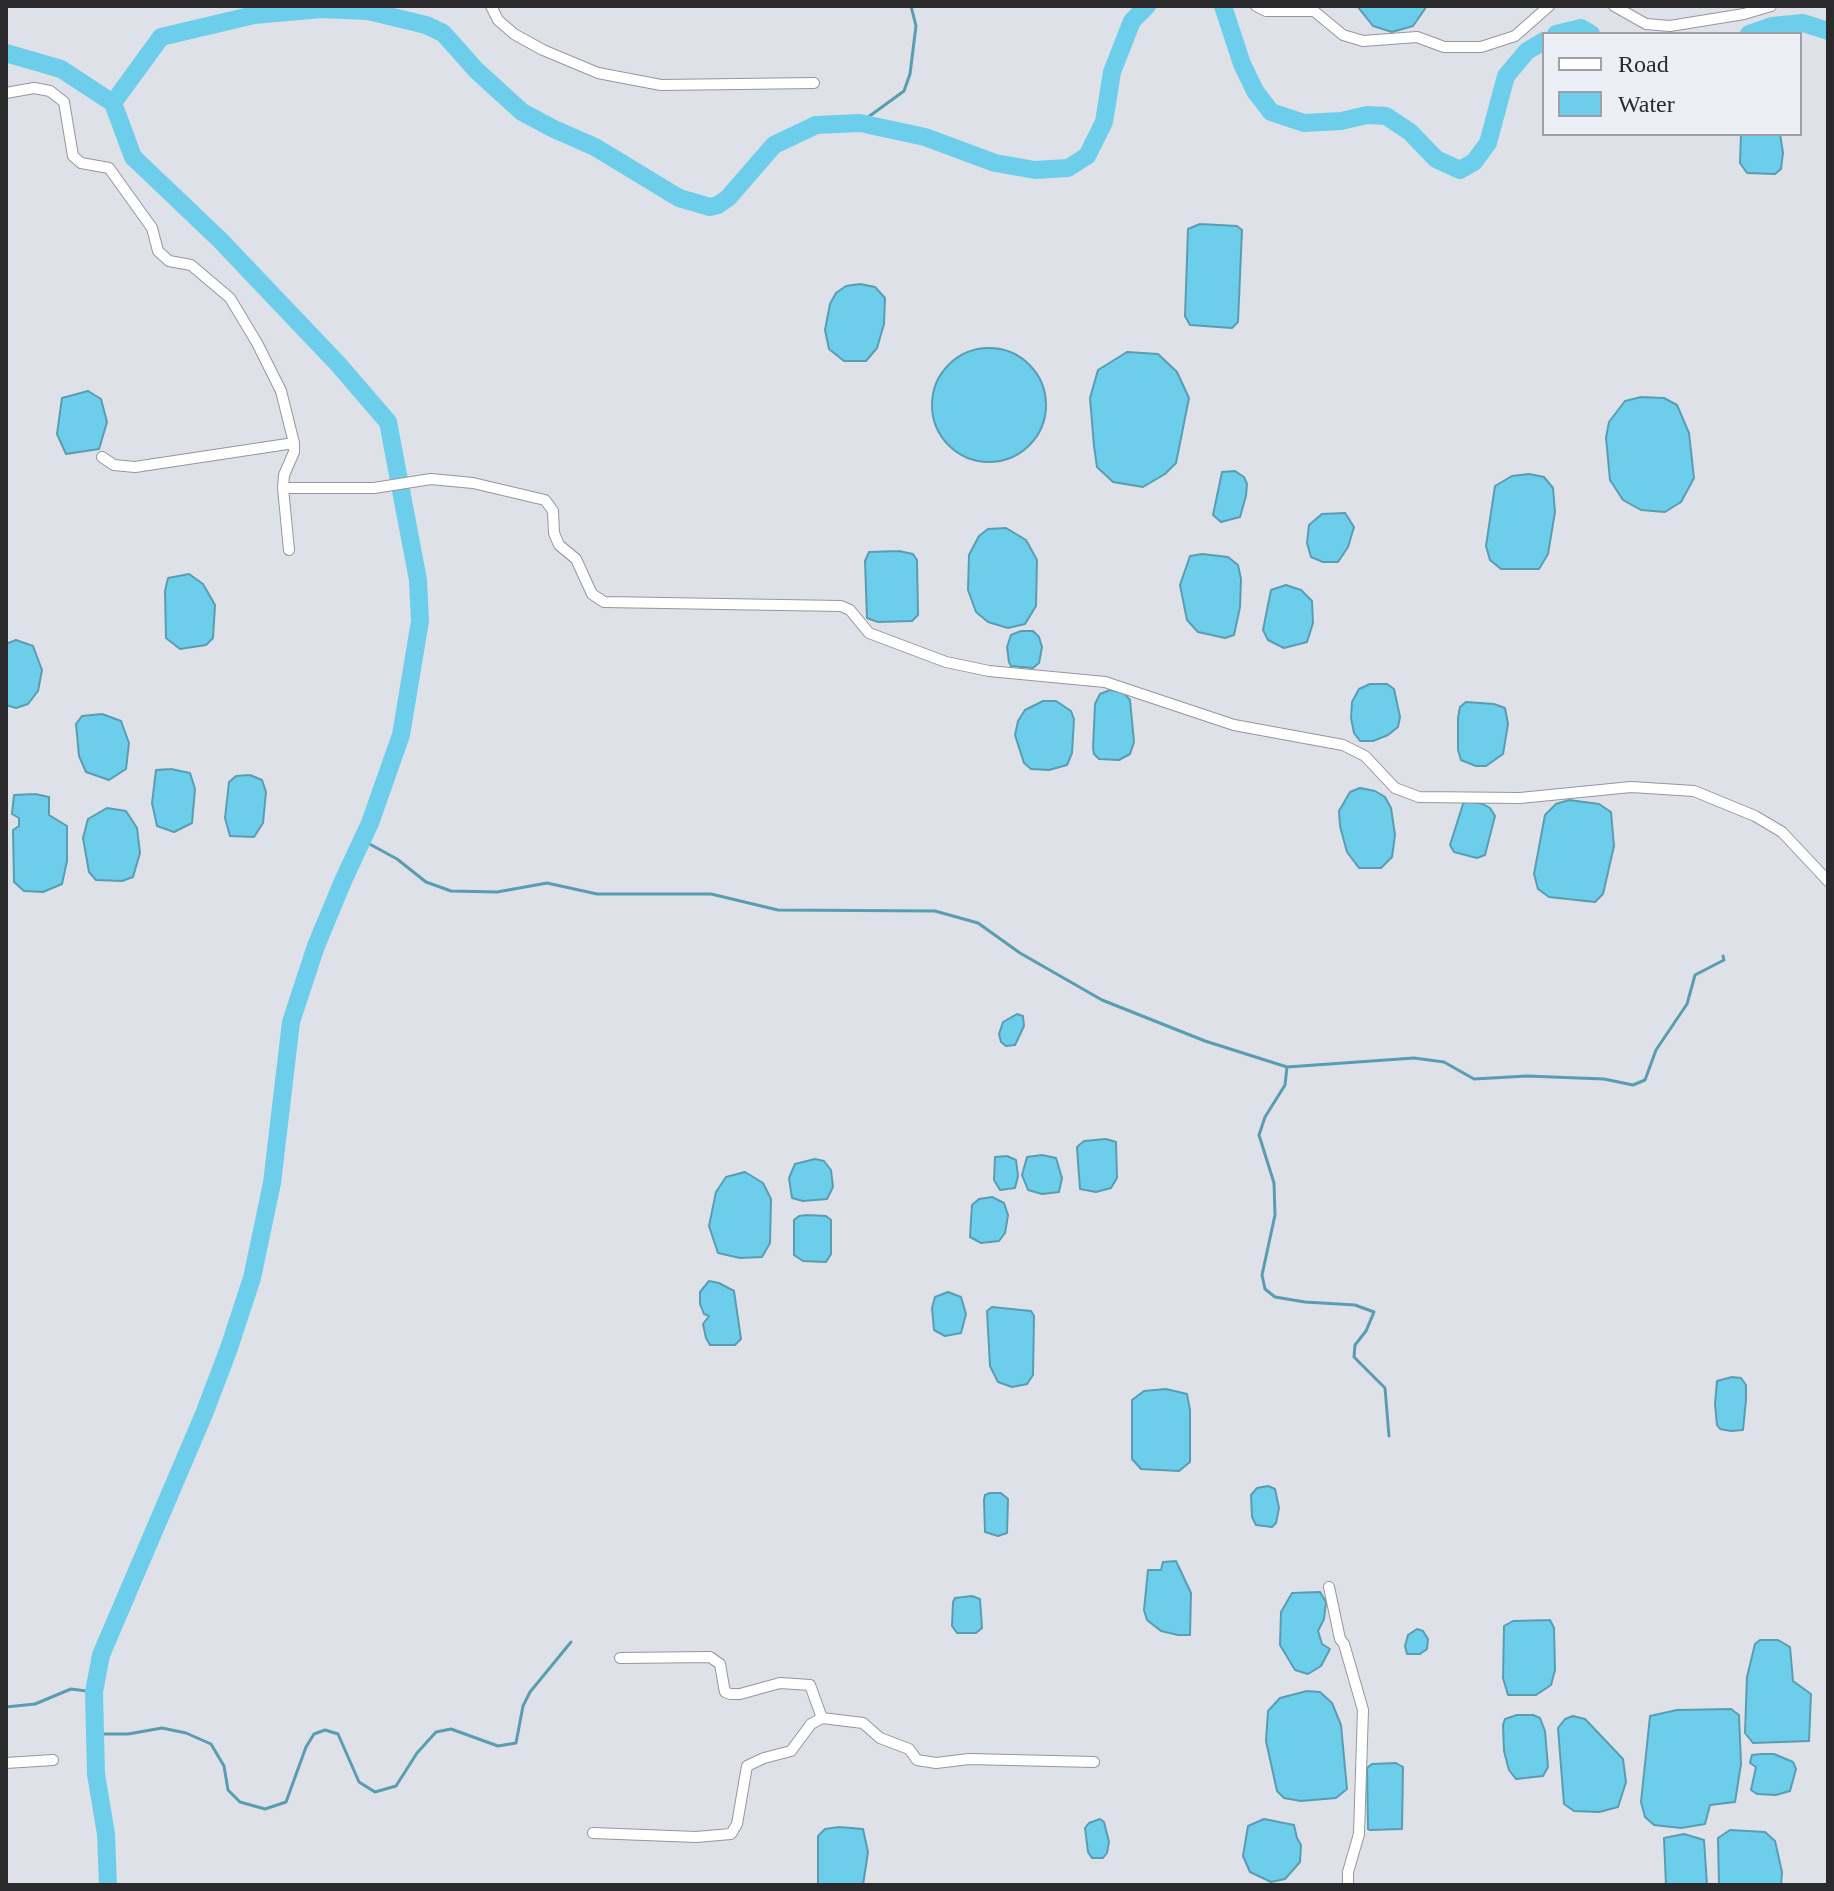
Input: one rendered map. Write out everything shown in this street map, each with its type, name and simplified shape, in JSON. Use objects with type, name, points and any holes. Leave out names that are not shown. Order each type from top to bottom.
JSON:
[{"type":"street","points":[[491,6],[498,20],[514,34],[598,73],[661,85],[814,83]]},
{"type":"street","points":[[1256,6],[1266,11],[1314,11],[1343,35],[1363,41],[1417,37],[1444,47],[1481,47],[1515,36],[1549,6]]},
{"type":"street","points":[[1614,6],[1646,24],[1670,26],[1744,14],[1771,6]]},
{"type":"street","points":[[6,93],[34,88],[50,91],[64,102],[73,156],[81,163],[109,168],[152,228],[158,251],[169,261],[191,265],[230,298],[281,391],[294,443],[283,488],[289,550]]},
{"type":"street","points":[[102,457],[114,465],[135,467],[294,443]]},
{"type":"street","points":[[283,488],[374,488],[431,479],[473,483],[545,500],[553,511],[554,533],[559,545],[576,559],[592,594],[604,602],[841,606],[850,610],[869,633],[946,662],[989,671],[1105,682],[1234,725],[1343,745],[1365,756],[1395,788],[1419,797],[1520,798],[1631,787],[1694,791],[1755,816],[1782,832],[1828,881]]},
{"type":"street","points":[[1329,1587],[1340,1639],[1363,1710],[1359,1834],[1348,1872],[1348,1885]]},
{"type":"street","points":[[620,1658],[710,1657],[720,1664],[725,1692],[730,1694],[780,1683],[810,1685],[822,1718]]},
{"type":"street","points":[[593,1833],[696,1837],[731,1834],[737,1824],[747,1766],[791,1751],[811,1724],[822,1718],[863,1723],[880,1738],[909,1749],[917,1760],[936,1763],[969,1759],[1094,1762]]},
{"type":"street","points":[[6,1763],[53,1760]]},
{"type":"water","points":[[1357,6],[1427,6],[1413,26],[1392,32],[1373,26]]},
{"type":"water","points":[[1741,136],[1780,136],[1781,169],[1775,174],[1747,173],[1740,163]]},
{"type":"water","points":[[1200,224],[1237,226],[1242,230],[1238,322],[1232,328],[1190,325],[1185,316],[1188,229]]},
{"type":"water","points":[[860,284],[875,287],[885,298],[884,324],[877,348],[866,361],[844,361],[829,349],[825,330],[830,304],[836,293],[846,286]]},
{"type":"water","points":[[989,348],[1011,352],[1029,365],[1042,383],[1046,405],[1042,427],[1029,445],[1011,458],[989,462],[967,458],[949,445],[936,427],[932,405],[936,383],[949,365],[967,352]]},
{"type":"water","points":[[1127,352],[1158,354],[1177,372],[1189,398],[1176,463],[1165,474],[1143,487],[1113,482],[1097,467],[1094,446],[1090,398],[1098,370]]},
{"type":"water","points":[[88,391],[101,399],[107,422],[99,449],[66,454],[57,434],[62,398]]},
{"type":"water","points":[[1641,397],[1664,398],[1677,405],[1689,433],[1694,478],[1681,502],[1665,512],[1641,510],[1623,500],[1610,480],[1606,438],[1609,422],[1625,401]]},
{"type":"water","points":[[1235,471],[1244,477],[1246,496],[1240,517],[1221,522],[1213,515],[1222,472]]},
{"type":"water","points":[[1529,474],[1544,477],[1553,488],[1555,512],[1548,554],[1539,569],[1501,569],[1490,560],[1486,546],[1495,486],[1512,476]]},
{"type":"water","points":[[1345,513],[1354,527],[1348,547],[1338,562],[1323,562],[1311,557],[1307,543],[1309,525],[1322,514]]},
{"type":"water","points":[[1006,528],[1026,540],[1037,560],[1036,606],[1025,624],[1008,628],[988,622],[976,612],[968,590],[969,555],[979,536],[988,529]]},
{"type":"water","points":[[869,552],[913,554],[917,560],[918,615],[912,621],[878,622],[867,618],[865,561]]},
{"type":"water","points":[[1190,556],[1228,557],[1238,565],[1240,607],[1234,635],[1225,638],[1198,632],[1187,620],[1180,585]]},
{"type":"water","points":[[189,574],[203,584],[215,605],[213,638],[206,645],[180,649],[166,638],[165,591],[168,578]]},
{"type":"water","points":[[1286,585],[1301,590],[1312,601],[1313,623],[1307,642],[1284,648],[1268,640],[1263,630],[1271,590]]},
{"type":"water","points":[[1033,631],[1039,637],[1042,647],[1039,663],[1033,668],[1011,666],[1009,662],[1007,647],[1011,635]]},
{"type":"water","points":[[16,640],[33,646],[42,670],[38,691],[28,704],[16,708],[6,705],[6,644]]},
{"type":"water","points":[[1370,684],[1387,684],[1394,689],[1400,717],[1398,727],[1388,735],[1373,741],[1360,741],[1354,733],[1352,702],[1359,689]]},
{"type":"water","points":[[1110,690],[1124,693],[1130,700],[1134,742],[1130,754],[1119,760],[1099,759],[1093,748],[1095,704],[1100,694]]},
{"type":"water","points":[[1043,701],[1056,701],[1071,711],[1074,719],[1072,753],[1067,765],[1049,770],[1031,769],[1024,763],[1015,735],[1018,721],[1025,710]]},
{"type":"water","points":[[1466,702],[1505,708],[1508,724],[1503,754],[1486,766],[1461,760],[1458,718],[1460,707]]},
{"type":"water","points":[[102,714],[121,721],[129,743],[126,769],[109,780],[86,772],[79,756],[76,724],[82,716]]},
{"type":"water","points":[[156,770],[190,773],[195,789],[192,823],[174,832],[157,826],[152,803]]},
{"type":"water","points":[[250,775],[262,780],[266,792],[263,823],[254,837],[230,836],[225,818],[229,782],[236,776]]},
{"type":"water","points":[[1360,788],[1385,797],[1391,808],[1395,835],[1392,857],[1381,868],[1359,868],[1347,852],[1340,826],[1339,811],[1350,792]]},
{"type":"water","points":[[14,795],[49,797],[49,815],[67,826],[67,861],[62,884],[43,892],[24,891],[14,882],[13,830],[19,826],[19,818],[12,814]]},
{"type":"water","points":[[1569,800],[1599,804],[1611,812],[1614,846],[1603,894],[1595,902],[1549,897],[1538,889],[1534,874],[1545,815],[1556,804]]},
{"type":"water","points":[[1467,801],[1483,804],[1495,816],[1485,855],[1477,858],[1454,852],[1450,845],[1463,804]]},
{"type":"water","points":[[107,808],[126,811],[137,828],[140,853],[133,877],[122,881],[96,880],[89,872],[83,838],[88,819]]},
{"type":"water","points":[[1017,1014],[1023,1016],[1024,1026],[1015,1045],[1006,1046],[999,1034],[1003,1022]]},
{"type":"water","points":[[1106,1139],[1116,1142],[1117,1178],[1111,1188],[1096,1192],[1080,1189],[1077,1147],[1084,1141]]},
{"type":"water","points":[[1042,1155],[1056,1158],[1062,1178],[1059,1192],[1042,1194],[1028,1190],[1022,1175],[1027,1157]]},
{"type":"water","points":[[1007,1156],[1016,1160],[1018,1176],[1015,1188],[1000,1190],[994,1180],[995,1157]]},
{"type":"water","points":[[815,1159],[824,1161],[831,1170],[833,1187],[827,1199],[803,1201],[792,1198],[789,1178],[795,1164]]},
{"type":"water","points":[[745,1172],[763,1183],[771,1199],[770,1243],[762,1257],[740,1258],[718,1253],[709,1226],[716,1192],[726,1177]]},
{"type":"water","points":[[992,1197],[1004,1203],[1008,1215],[1005,1233],[999,1241],[981,1243],[970,1237],[972,1205],[979,1199]]},
{"type":"water","points":[[807,1215],[826,1216],[831,1220],[831,1254],[826,1262],[803,1261],[794,1255],[794,1220]]},
{"type":"water","points":[[709,1281],[734,1291],[741,1339],[735,1345],[710,1345],[706,1338],[703,1324],[709,1316],[704,1314],[700,1304],[700,1292]]},
{"type":"water","points":[[948,1292],[961,1297],[966,1314],[961,1333],[945,1336],[934,1330],[932,1308],[935,1297]]},
{"type":"water","points":[[992,1307],[1031,1311],[1034,1316],[1033,1375],[1027,1384],[1012,1387],[998,1382],[990,1366],[987,1311]]},
{"type":"water","points":[[1741,1378],[1746,1385],[1743,1430],[1720,1429],[1717,1425],[1717,1381]]},
{"type":"water","points":[[1166,1389],[1187,1394],[1190,1462],[1179,1471],[1141,1469],[1132,1459],[1132,1400],[1144,1391]]},
{"type":"water","points":[[1268,1486],[1275,1489],[1279,1508],[1272,1527],[1256,1525],[1252,1517],[1251,1495],[1257,1488]]},
{"type":"water","points":[[1001,1493],[1008,1499],[1007,1533],[998,1536],[985,1532],[984,1500],[985,1495]]},
{"type":"water","points":[[1176,1561],[1191,1593],[1190,1635],[1161,1631],[1147,1620],[1144,1610],[1148,1570],[1161,1570],[1163,1562]]},
{"type":"water","points":[[1320,1592],[1326,1602],[1324,1619],[1318,1631],[1322,1644],[1330,1649],[1321,1666],[1308,1674],[1295,1670],[1280,1645],[1281,1612],[1292,1593]]},
{"type":"water","points":[[972,1596],[980,1599],[982,1628],[976,1633],[957,1633],[952,1626],[953,1602],[955,1598]]},
{"type":"water","points":[[1550,1620],[1554,1628],[1555,1670],[1551,1685],[1536,1695],[1508,1695],[1503,1678],[1504,1626],[1513,1621]]},
{"type":"water","points":[[1417,1629],[1423,1631],[1428,1639],[1427,1649],[1420,1654],[1407,1654],[1405,1646],[1408,1635]]},
{"type":"water","points":[[1760,1640],[1778,1640],[1790,1647],[1793,1681],[1811,1694],[1809,1741],[1753,1743],[1745,1733],[1747,1677],[1755,1644]]},
{"type":"water","points":[[1307,1691],[1320,1692],[1332,1703],[1341,1725],[1347,1789],[1336,1798],[1301,1801],[1284,1798],[1277,1791],[1266,1741],[1268,1711],[1280,1698]]},
{"type":"water","points":[[1731,1709],[1739,1715],[1741,1764],[1735,1802],[1710,1805],[1705,1824],[1681,1828],[1654,1825],[1645,1817],[1641,1802],[1650,1716],[1677,1710]]},
{"type":"water","points":[[1517,1715],[1540,1718],[1545,1731],[1548,1767],[1543,1776],[1516,1779],[1509,1770],[1504,1751],[1503,1725],[1505,1719]]},
{"type":"water","points":[[1573,1716],[1585,1719],[1623,1759],[1626,1782],[1618,1807],[1599,1812],[1574,1811],[1564,1804],[1558,1728],[1565,1719]]},
{"type":"water","points":[[1774,1754],[1793,1762],[1796,1769],[1790,1791],[1776,1795],[1757,1794],[1751,1790],[1756,1767],[1750,1763],[1752,1755]]},
{"type":"water","points":[[1396,1763],[1403,1767],[1402,1829],[1370,1830],[1367,1768],[1372,1764]]},
{"type":"water","points":[[1100,1819],[1104,1822],[1109,1842],[1107,1853],[1103,1858],[1092,1858],[1088,1852],[1085,1828]]},
{"type":"water","points":[[1264,1819],[1294,1825],[1301,1845],[1300,1862],[1285,1879],[1271,1882],[1250,1872],[1243,1856],[1248,1826]]},
{"type":"water","points":[[825,1829],[863,1829],[868,1852],[863,1885],[818,1885],[818,1836]]},
{"type":"water","points":[[1730,1830],[1765,1832],[1775,1841],[1782,1872],[1781,1885],[1719,1885],[1718,1838]]},
{"type":"water","points":[[1684,1834],[1704,1840],[1707,1885],[1666,1885],[1664,1838]]},
{"type":"waterway","points":[[860,123],[904,91],[910,74],[916,26],[911,6]]},
{"type":"waterway","points":[[113,103],[161,37],[254,15],[322,9],[368,11],[426,25],[443,33],[476,70],[522,112],[595,147],[679,198],[710,207],[728,198],[774,145],[816,125],[860,123],[925,137],[995,163],[1035,170],[1068,168],[1087,156],[1104,122],[1112,72],[1132,21],[1147,6]]},
{"type":"waterway","points":[[1223,6],[1242,64],[1255,91],[1271,112],[1304,123],[1341,121],[1367,115],[1386,116],[1410,132],[1436,159],[1460,170],[1474,162],[1488,143],[1506,76],[1527,51],[1542,42]]},
{"type":"waterway","points":[[1755,32],[1772,26],[1803,23],[1828,31]]},
{"type":"waterway","points":[[1564,32],[1581,28],[1588,32]]},
{"type":"waterway","points":[[6,53],[61,69],[113,103],[133,157],[220,240],[338,364],[388,422],[418,580],[420,621],[401,735],[370,823],[316,946],[291,1022],[272,1183],[252,1278],[204,1414],[101,1655],[94,1692],[96,1774],[106,1834],[108,1885]]},
{"type":"waterway","points":[[364,841],[397,859],[426,882],[451,891],[497,892],[547,883],[597,894],[711,894],[778,910],[935,911],[978,923],[1020,953],[1102,1000],[1205,1041],[1287,1067],[1414,1058],[1444,1062],[1474,1079],[1527,1076],[1604,1079],[1633,1085],[1645,1080],[1656,1050],[1687,1004],[1695,975],[1724,960],[1723,956]]},
{"type":"waterway","points":[[1287,1067],[1285,1085],[1265,1117],[1259,1135],[1274,1183],[1275,1215],[1262,1275],[1265,1289],[1275,1297],[1355,1305],[1374,1312],[1366,1331],[1355,1345],[1354,1357],[1385,1388],[1389,1436]]},
{"type":"waterway","points":[[95,1734],[128,1734],[162,1728],[186,1733],[211,1744],[224,1766],[228,1790],[240,1802],[265,1809],[286,1802],[306,1747],[314,1734],[325,1730],[338,1734],[359,1782],[375,1792],[396,1786],[417,1753],[436,1732],[451,1729],[498,1746],[516,1743],[523,1706],[530,1692],[571,1642]]},
{"type":"waterway","points":[[6,1707],[35,1704],[71,1689],[94,1692]]}]
